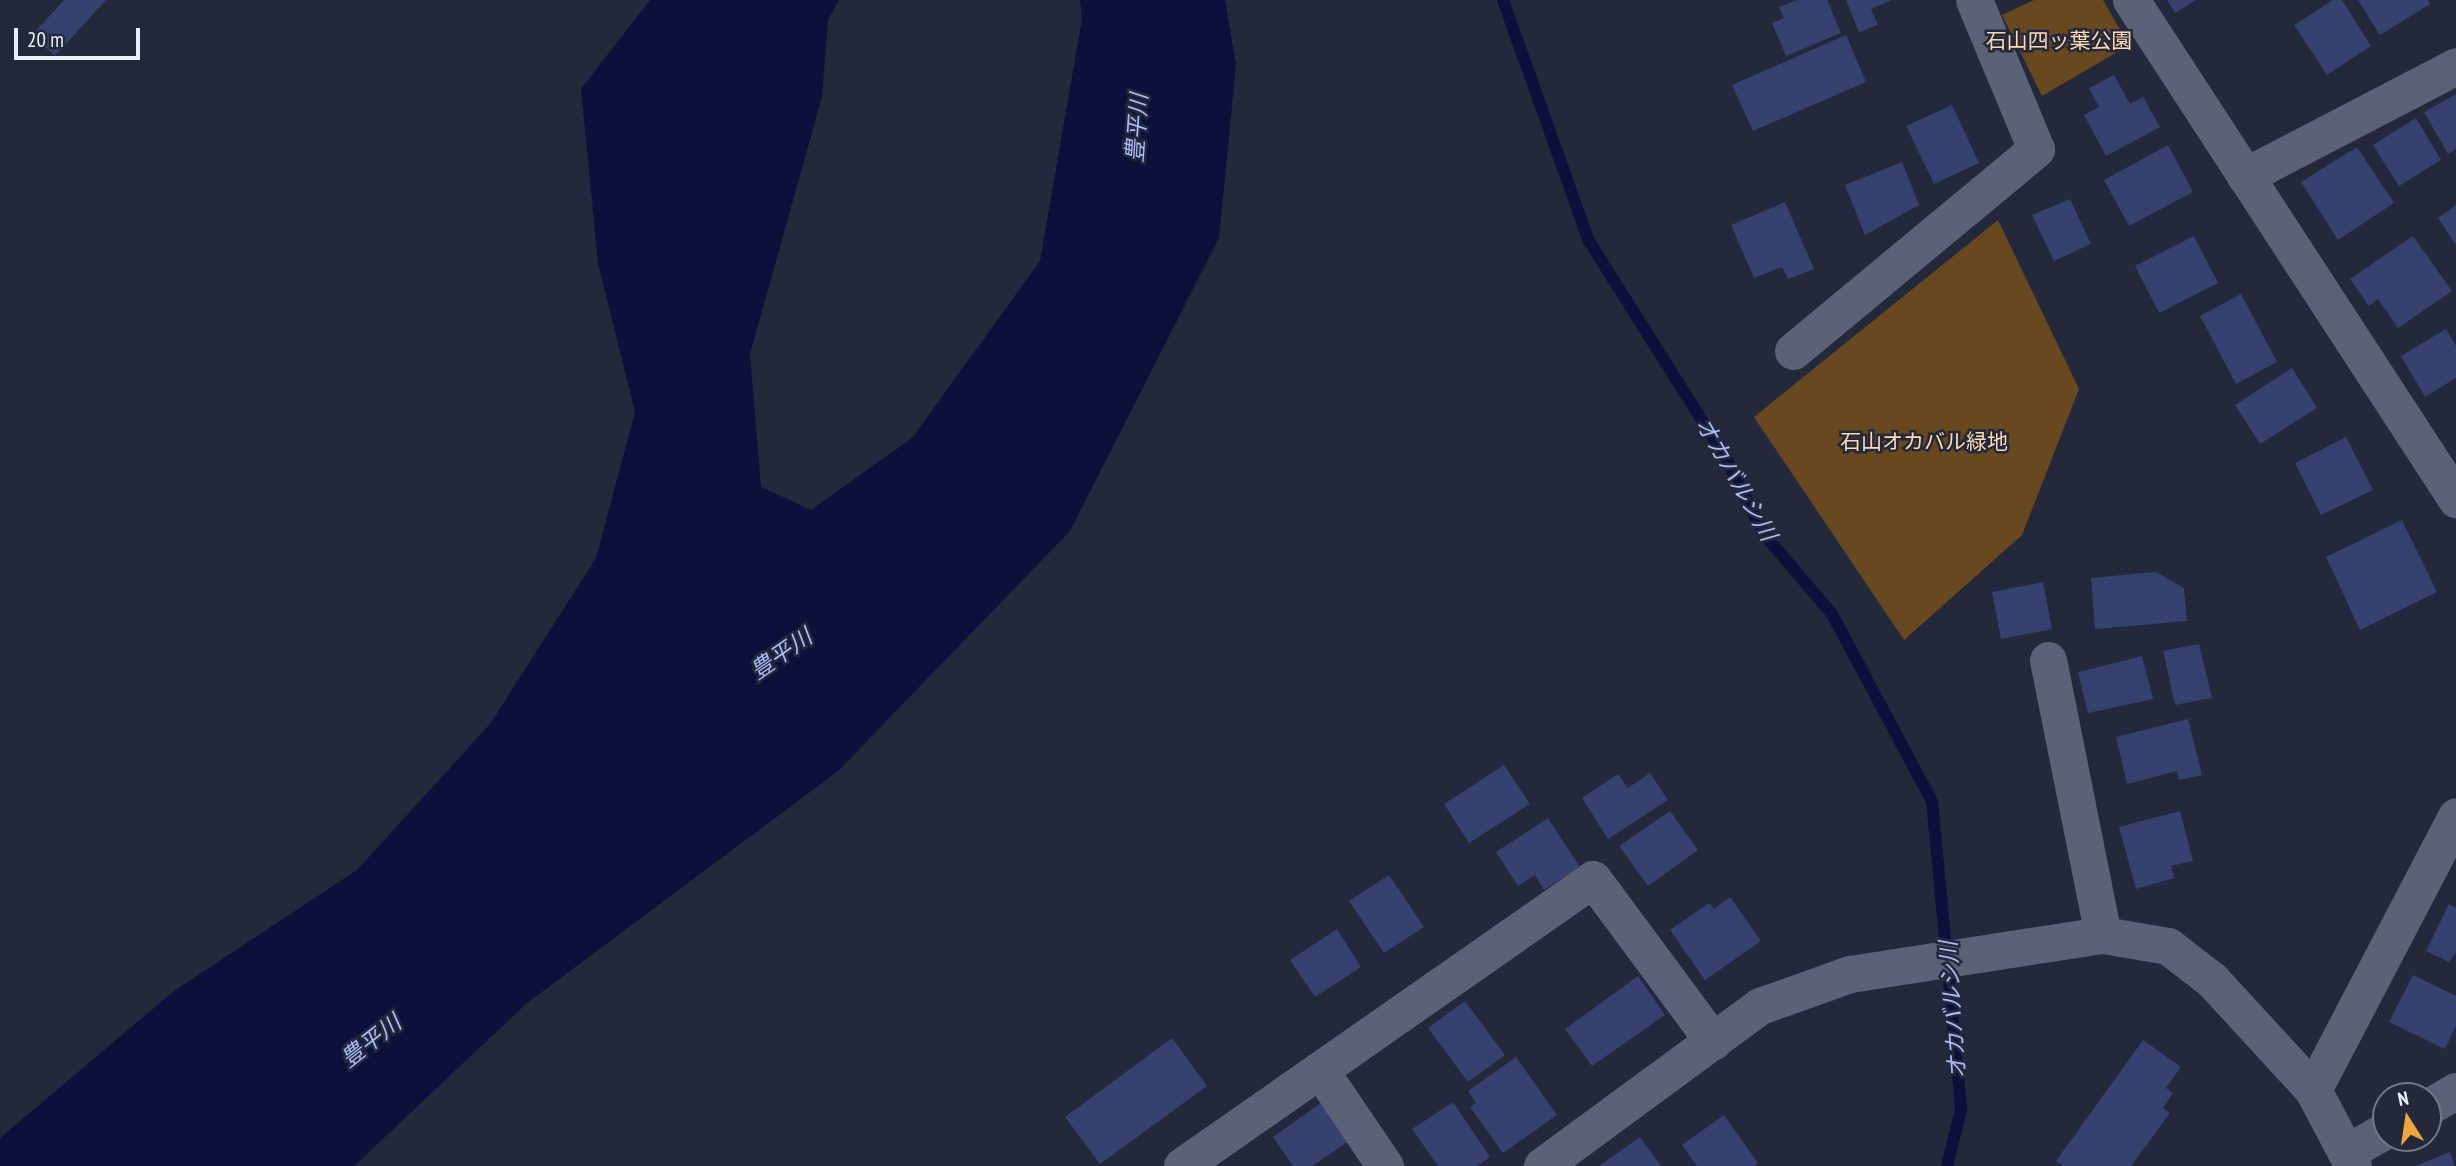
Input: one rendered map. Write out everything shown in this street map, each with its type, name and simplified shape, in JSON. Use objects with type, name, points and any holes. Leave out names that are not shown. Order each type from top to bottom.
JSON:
[{"type":"street","points":[[1793,351],[2036,149],[1974,0]]},
{"type":"street","points":[[2131,0],[2456,499]]},
{"type":"street","points":[[2245,176],[2456,66]]},
{"type":"street","points":[[2048,660],[2104,936]]},
{"type":"street","points":[[2313,1090],[2456,816]]},
{"type":"street","points":[[1182,1166],[1593,879],[1713,1041]]},
{"type":"street","points":[[1542,1166],[1760,1006],[1850,974],[2030,942],[2104,936],[2137,937],[2179,954],[2212,980],[2313,1090],[2351,1159],[2372,1142]]},
{"type":"street","points":[[1320,1070],[1385,1166]]},
{"type":"green space","name":"石山四ッ葉公園","points":[[2034,0],[2103,0],[2129,45],[2042,96],[2002,15]]},
{"type":"green space","name":"石山オカバル緑地","points":[[1998,220],[2079,389],[2022,535],[1904,640],[1754,417]]},
{"type":"water","name":"豊平川","points":[[650,0],[839,0],[828,20],[822,97],[750,354],[761,487],[811,510],[912,438],[1040,261],[1082,19],[1080,0],[1225,0],[1236,65],[1219,238],[1070,531],[838,771],[527,1003],[354,1166],[0,1166],[0,1138],[174,991],[357,870],[490,724],[596,558],[635,412],[598,263],[581,89]]},
{"type":"building","points":[[64,0],[106,0],[55,56],[32,35]]},
{"type":"building","points":[[1797,0],[1827,0],[1841,33],[1786,56],[1772,23],[1784,18],[1779,7]]},
{"type":"building","points":[[1846,0],[1892,0],[1871,9],[1878,25],[1859,32]]},
{"type":"building","points":[[2167,0],[2196,0],[2175,13]]},
{"type":"building","points":[[2333,0],[2342,0],[2371,46],[2327,75],[2294,25]]},
{"type":"building","points":[[2358,0],[2428,0],[2430,4],[2380,35]]},
{"type":"building","points":[[1846,35],[1866,82],[1753,131],[1732,85]]},
{"type":"building","points":[[2114,75],[2130,104],[2143,97],[2160,127],[2106,156],[2084,115],[2099,107],[2089,88]]},
{"type":"building","points":[[2456,94],[2456,149],[2448,154],[2424,112]]},
{"type":"building","points":[[1952,105],[1979,163],[1934,184],[1906,126]]},
{"type":"building","points":[[2416,118],[2441,160],[2399,186],[2373,145]]},
{"type":"building","points":[[2168,145],[2193,192],[2129,226],[2104,180]]},
{"type":"building","points":[[2357,147],[2394,203],[2338,240],[2301,182]]},
{"type":"building","points":[[1902,162],[1919,205],[1865,235],[1845,185]]},
{"type":"building","points":[[2070,199],[2091,244],[2054,261],[2032,215]]},
{"type":"building","points":[[1785,202],[1814,269],[1788,279],[1782,267],[1754,278],[1731,225]]},
{"type":"building","points":[[2456,205],[2456,245],[2438,218]]},
{"type":"building","points":[[2194,236],[2218,283],[2159,313],[2135,266]]},
{"type":"building","points":[[2413,236],[2452,291],[2398,328],[2378,299],[2369,306],[2350,279]]},
{"type":"building","points":[[2241,294],[2277,362],[2236,384],[2200,316]]},
{"type":"building","points":[[2446,329],[2456,346],[2456,378],[2425,397],[2401,356]]},
{"type":"building","points":[[2292,368],[2317,408],[2260,444],[2235,405]]},
{"type":"building","points":[[2346,437],[2373,490],[2321,515],[2295,463]]},
{"type":"building","points":[[2402,520],[2437,592],[2360,630],[2326,557]]},
{"type":"building","points":[[2156,572],[2184,588],[2187,621],[2095,629],[2091,578]]},
{"type":"building","points":[[2043,582],[2052,629],[2001,639],[1992,592]]},
{"type":"building","points":[[2199,644],[2212,698],[2175,705],[2163,651]]},
{"type":"building","points":[[2142,656],[2153,699],[2088,713],[2078,672]]},
{"type":"building","points":[[2188,719],[2202,775],[2179,780],[2177,771],[2127,784],[2116,737]]},
{"type":"building","points":[[1504,765],[1530,804],[1469,843],[1444,804]]},
{"type":"building","points":[[1650,773],[1668,800],[1608,839],[1582,798],[1618,774],[1628,788]]},
{"type":"building","points":[[1670,811],[1698,850],[1648,886],[1619,846]]},
{"type":"building","points":[[2180,811],[2193,861],[2171,866],[2174,878],[2136,889],[2119,827]]},
{"type":"building","points":[[1548,818],[1580,867],[1544,890],[1535,875],[1518,886],[1496,852]]},
{"type":"building","points":[[1389,875],[1424,927],[1384,953],[1349,901]]},
{"type":"building","points":[[1730,897],[1761,941],[1705,980],[1670,930],[1709,903],[1714,909]]},
{"type":"building","points":[[2449,904],[2456,908],[2456,952],[2449,962],[2426,951]]},
{"type":"building","points":[[1337,929],[1361,967],[1315,997],[1290,960]]},
{"type":"building","points":[[2413,975],[2456,996],[2456,1026],[2445,1049],[2389,1022]]},
{"type":"building","points":[[1638,976],[1665,1015],[1592,1066],[1565,1029]]},
{"type":"building","points":[[1465,1001],[1505,1055],[1468,1082],[1428,1028]]},
{"type":"building","points":[[1172,1038],[1207,1086],[1100,1164],[1065,1117]]},
{"type":"building","points":[[2143,1040],[2181,1067],[2166,1088],[2173,1093],[2163,1108],[2170,1113],[2131,1166],[2063,1166],[2056,1161]]},
{"type":"building","points":[[1516,1057],[1557,1115],[1503,1153],[1470,1107],[1476,1103],[1468,1091]]},
{"type":"building","points":[[1328,1098],[1355,1137],[1312,1166],[1293,1166],[1273,1137]]},
{"type":"building","points":[[1453,1102],[1490,1157],[1477,1166],[1438,1166],[1412,1129]]},
{"type":"building","points":[[1724,1115],[1758,1163],[1755,1166],[1697,1166],[1682,1145]]},
{"type":"building","points":[[1640,1137],[1661,1166],[1599,1166]]},
{"type":"building","points":[[2450,1152],[2455,1166],[2415,1166]]},
{"type":"waterway","name":"オカバルシ川","points":[[1503,0],[1589,241],[1727,460],[1763,533],[1832,614],[1932,801],[1961,1110],[1947,1166]]}]
